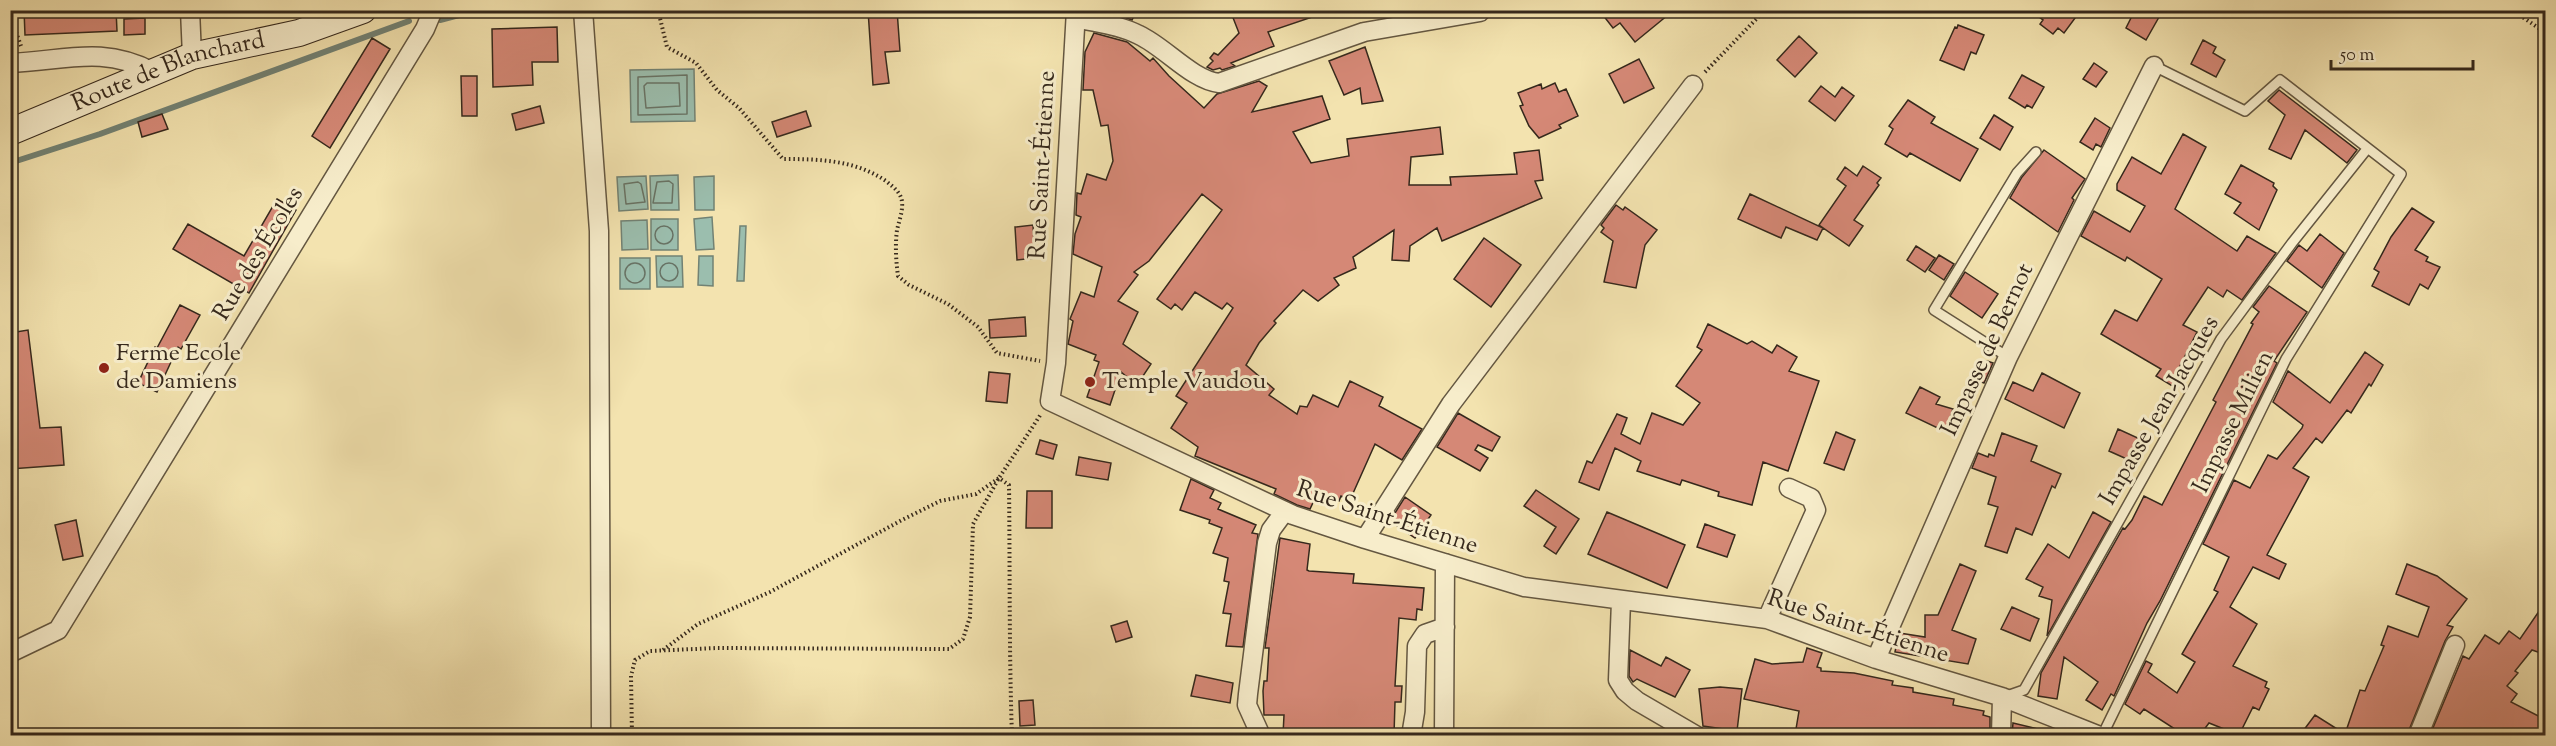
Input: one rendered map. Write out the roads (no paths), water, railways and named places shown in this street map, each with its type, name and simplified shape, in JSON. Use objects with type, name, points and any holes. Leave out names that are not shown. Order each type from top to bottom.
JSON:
[{"type":"street","points":[[190,10],[192,56]]},
{"type":"street","name":"Route de Blanchard","points":[[10,132],[192,56],[299,33],[363,10]]},
{"type":"street","name":"Rue des Écoles","points":[[10,653],[58,630],[419,40],[433,10]]},
{"type":"street","points":[[583,10],[599,231],[602,735]]},
{"type":"street","points":[[1076,14],[1140,35],[1206,81],[1219,82],[1364,32],[1480,12]]},
{"type":"street","name":"Rue Saint-Étienne","points":[[1076,14],[1056,363],[1050,401],[1285,511],[1365,539],[1524,587],[1767,619],[1876,658],[2002,697],[2101,735]]},
{"type":"street","points":[[19,63],[99,55],[133,62],[153,72]]},
{"type":"street","name":"Impasse de Bernot","points":[[1876,658],[2008,357],[2154,66]]},
{"type":"street","points":[[1365,539],[1451,404],[1693,85]]},
{"type":"street","points":[[1767,619],[1816,510],[1811,498],[1789,488]]},
{"type":"street","points":[[1261,735],[1247,705],[1248,694],[1267,543],[1271,530],[1285,511]]},
{"type":"street","points":[[1444,735],[1445,564]]},
{"type":"street","points":[[1621,601],[1617,680],[1637,701],[1697,735]]},
{"type":"street","points":[[1411,735],[1417,646],[1425,634],[1445,627]]},
{"type":"street","points":[[2418,735],[2455,645]]},
{"type":"street","points":[[2001,735],[2002,697]]},
{"type":"lane","points":[[2154,66],[2245,111],[2280,81],[2367,149]]},
{"type":"lane","name":"Impasse Jean-Jacques","points":[[2002,697],[2024,690],[2221,339],[2292,243],[2367,149]]},
{"type":"lane","name":"Impasse Milien","points":[[2101,735],[2286,359],[2400,174],[2367,149]]},
{"type":"lane","points":[[2008,357],[1934,310],[2017,173],[2036,152]]},
{"type":"water","points":[[694,69],[695,121],[631,122],[630,70]]},
{"type":"water","points":[[678,175],[679,210],[651,210],[650,176]]},
{"type":"water","points":[[646,176],[648,209],[619,211],[617,177]]},
{"type":"water","points":[[714,176],[714,210],[695,210],[694,177]]},
{"type":"water","points":[[712,217],[714,249],[696,250],[694,219]]},
{"type":"water","points":[[651,219],[678,219],[678,250],[651,250]]},
{"type":"water","points":[[647,220],[648,249],[622,250],[621,221]]},
{"type":"water","points":[[740,226],[746,226],[744,281],[737,281]]},
{"type":"water","points":[[656,256],[682,256],[683,287],[657,287]]},
{"type":"water","points":[[699,256],[713,256],[713,286],[698,285]]},
{"type":"water","points":[[620,258],[650,258],[650,289],[620,289]]},
{"type":"waterway","points":[[440,20],[478,10]]},
{"type":"waterway","points":[[10,163],[100,134],[409,21]]},
{"type":"place","name":"Ferme Ecole de Damiens","points":[[104,368]]},
{"type":"place","name":"Temple Vaudou","points":[[1090,382]]}]
